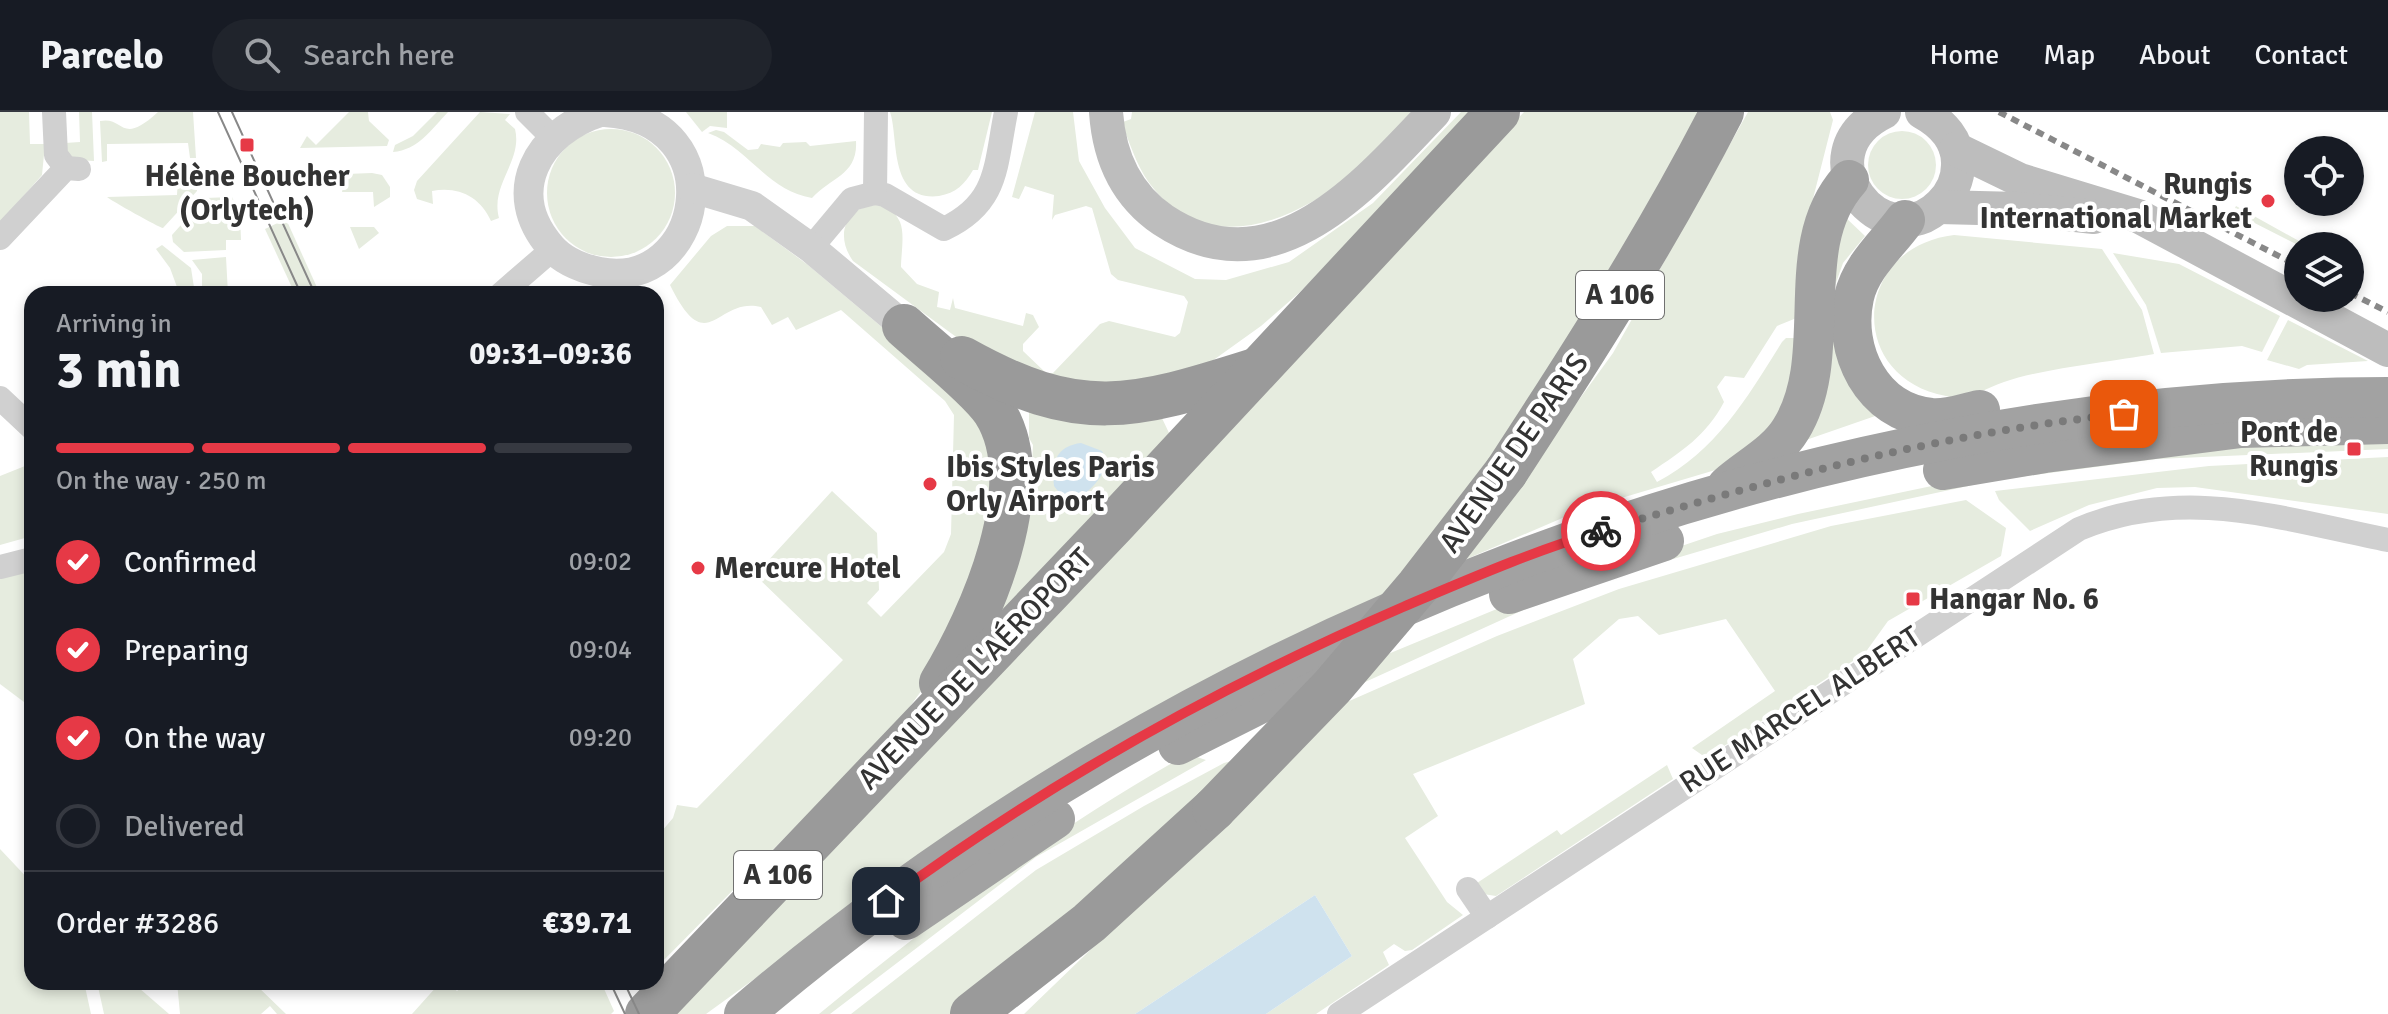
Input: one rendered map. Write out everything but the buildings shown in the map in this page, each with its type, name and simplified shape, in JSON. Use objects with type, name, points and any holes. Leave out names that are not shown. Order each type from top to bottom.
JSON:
[{"type":"highway","name":"AVENUE DE L'AÉROPORT","points":[[647,1014],[1498,112]]},
{"type":"highway","name":"AVENUE DE PARIS","points":[[972,1014],[1089,923],[1214,809],[1332,687],[1418,586],[1506,472],[1591,343],[1672,210],[1722,112]]},
{"type":"highway","points":[[1715,497],[1773,450],[1799,414],[1809,374],[1815,288],[1826,217],[1834,197],[1849,180]]},
{"type":"highway","points":[[1922,214],[1872,259],[1854,297],[1852,347],[1873,386],[1887,400],[1915,416],[1935,419],[2016,404],[2221,378],[2260,377],[2339,397],[2384,415]]},
{"type":"highway","points":[[904,326],[1010,385],[1055,400],[1139,402],[1176,395],[1257,370]]},
{"type":"highway","points":[[904,326],[993,409],[1010,445],[1012,500],[992,571],[959,654],[909,735]]},
{"type":"highway","points":[[744,1014],[815,955],[955,851],[1141,735],[1234,684],[1470,579],[1589,535],[1715,497],[1788,477],[2013,429],[2233,402],[2339,397]]},
{"type":"highway","points":[[786,1014],[907,920],[1097,792],[1179,745],[1306,680],[1499,597],[1624,553],[1758,512],[1951,468],[2241,428],[2384,415]]},
{"type":"main road","points":[[1106,112],[1108,143],[1117,168],[1151,212],[1176,228],[1240,245],[1270,241],[1328,214],[1356,193],[1434,112]]},
{"type":"main road","points":[[1884,112],[1852,123],[1847,164],[1849,180],[1857,196],[1870,210],[1887,218],[2019,209],[2100,218],[2181,241]]},
{"type":"main road","points":[[1922,112],[1949,133],[1956,149],[1956,181],[1922,214]]},
{"type":"main road","points":[[1956,149],[2020,180],[2138,216],[2388,350]]},
{"type":"street","points":[[0,238],[72,169],[56,155],[54,112]]},
{"type":"street","points":[[527,112],[552,137]]},
{"type":"street","points":[[616,112],[654,123],[673,140],[686,162],[692,188],[690,214],[679,238],[649,266],[628,274],[608,274],[578,267],[553,249],[533,217],[530,184],[537,159],[552,137],[573,120],[616,112]]},
{"type":"street","points":[[875,193],[876,112]]},
{"type":"street","points":[[811,248],[852,199],[875,193],[885,195],[944,229],[969,217],[983,202],[992,178],[1006,112]]},
{"type":"street","points":[[692,188],[752,206],[811,248],[904,326]]},
{"type":"street","points":[[510,286],[553,249]]},
{"type":"street","points":[[0,398],[24,420]]},
{"type":"street","name":"RUE MARCEL ALBERT","points":[[1339,1014],[2049,545],[2089,524],[2136,509],[2188,505],[2245,511],[2388,540]]},
{"type":"street","points":[[0,567],[24,561]]},
{"type":"street","points":[[1468,889],[1487,917]]},
{"type":"shaded area","points":[[0,112],[29,112],[30,144],[45,144],[42,175],[0,223]]},
{"type":"shaded area","points":[[79,112],[92,112],[94,161],[77,160],[67,153],[65,143],[80,142]]},
{"type":"shaded area","points":[[158,112],[193,112],[196,158],[190,158],[188,143],[107,144],[107,161],[102,162],[100,121],[114,122],[130,129]]},
{"type":"shaded area","points":[[349,112],[368,112],[369,121],[389,140],[387,146],[300,148],[307,136],[316,145]]},
{"type":"shaded area","points":[[437,112],[448,112],[417,143],[393,152],[395,145],[413,136]]},
{"type":"shaded area","points":[[480,112],[510,114],[505,120],[515,129],[515,152],[499,194],[499,218],[491,221],[481,205],[468,195],[451,190],[432,191],[433,204],[417,199],[414,190],[417,181]]},
{"type":"shaded area","points":[[686,112],[727,112],[727,128],[710,126],[702,132]]},
{"type":"shaded area","points":[[890,112],[992,112],[978,170],[973,170],[967,180],[945,195],[923,195],[911,189],[903,179],[899,166]]},
{"type":"shaded area","points":[[1035,112],[1073,112],[1079,161],[1105,208],[1135,248],[1195,279],[1226,280],[1289,262],[1373,203],[1461,112],[1474,112],[1300,292],[1261,326],[1201,369],[1112,393],[982,356],[853,261],[845,245],[844,230],[849,218],[858,210],[881,206],[892,211],[900,222],[903,238],[901,267],[917,284],[939,292],[937,307],[950,310],[953,298],[955,308],[1023,326],[1026,313],[1033,315],[1039,327],[1023,344],[1023,351],[1046,373],[1053,373],[1100,324],[1109,321],[1175,337],[1180,333],[1188,302],[1184,296],[1118,280],[1111,274],[1092,208],[1086,206],[1055,215],[1052,220],[1054,195],[1025,186],[1019,199],[1012,197]]},
{"type":"shaded area","points":[[1132,112],[1411,112],[1367,161],[1305,206],[1253,225],[1227,227],[1201,222],[1177,210],[1154,189],[1140,168],[1124,129],[1123,122],[1131,119]]},
{"type":"shaded area","points":[[1524,112],[1705,112],[1584,332],[1382,601],[870,895],[706,1014],[667,1014]]},
{"type":"shaded area","points":[[1748,112],[1830,112],[1833,120],[1802,242],[1799,317],[1777,326],[1744,378],[1725,376],[1717,387],[1724,402],[1717,414],[1683,450],[1651,472],[1657,482],[1697,454],[1729,421],[1782,342],[1786,338],[1796,338],[1802,374],[1749,460],[1581,510],[1462,561],[1613,353]]},
{"type":"shaded area","points":[[611,129],[624,130],[647,139],[665,157],[674,180],[674,206],[665,229],[647,247],[624,256],[611,257],[598,256],[575,247],[557,229],[548,206],[547,193],[548,180],[557,157],[575,139],[598,130]]},
{"type":"shaded area","points":[[716,130],[724,132],[748,150],[758,149],[761,144],[780,147],[783,143],[806,142],[810,146],[856,141],[855,152],[848,168],[812,198],[782,187],[735,148],[708,133]]},
{"type":"shaded area","points":[[1895,131],[1909,131],[1921,136],[1931,146],[1936,165],[1931,184],[1921,194],[1909,199],[1895,199],[1883,194],[1873,184],[1868,172],[1868,158],[1873,146],[1883,136]]},
{"type":"shaded area","points":[[346,174],[382,175],[390,187],[390,197],[374,207],[373,192],[342,192]]},
{"type":"shaded area","points":[[178,178],[196,179],[197,191],[163,228],[107,197],[177,195]]},
{"type":"shaded area","points":[[232,197],[240,215],[241,240],[226,240],[226,250],[184,252],[173,242],[172,235],[205,198]]},
{"type":"shaded area","points":[[2236,206],[2284,233],[2284,238],[2233,212]]},
{"type":"shaded area","points":[[1844,216],[1865,236],[1843,263],[1832,294],[1881,414],[1806,440],[1829,251]]},
{"type":"shaded area","points":[[286,219],[316,286],[291,286],[265,229]]},
{"type":"shaded area","points":[[727,226],[755,226],[808,265],[989,417],[1000,526],[927,683],[898,723],[664,960],[664,829],[673,818],[677,805],[697,808],[843,660],[755,575],[832,491],[877,533],[879,590],[867,603],[881,617],[944,552],[951,534],[954,415],[945,401],[841,310],[796,330],[788,317],[772,325],[761,307],[746,306],[704,323],[694,319],[683,308],[670,285],[711,236]]},
{"type":"shaded area","points":[[350,227],[374,227],[379,233],[359,249]]},
{"type":"shaded area","points":[[1954,235],[2102,249],[2142,310],[2154,354],[2039,373],[1962,397],[1946,396],[1913,384],[1890,365],[1878,340],[1874,313],[1880,286],[1896,263],[1921,245]]},
{"type":"shaded area","points":[[162,245],[191,268],[194,286],[177,286],[170,268],[156,249]]},
{"type":"shaded area","points":[[2113,253],[2179,264],[2280,316],[2262,352],[2242,346],[2161,353],[2146,305]]},
{"type":"shaded area","points":[[226,257],[228,286],[202,286],[202,274],[192,260]]},
{"type":"shaded area","points":[[2288,320],[2368,361],[2307,365],[2299,369],[2267,360]]},
{"type":"shaded area","points":[[1029,406],[1160,414],[1170,435],[963,665],[1032,464]]},
{"type":"shaded area","points":[[2388,441],[2388,449],[2157,459],[1996,480],[1792,524],[1602,580],[1530,607],[1363,683],[1388,654],[1504,606],[1717,534],[1798,514],[1994,473],[2152,450]]},
{"type":"shaded area","points":[[2388,457],[2388,514],[2195,487],[2157,488],[2089,505],[2030,531],[1999,500],[1995,491],[2209,466]]},
{"type":"shaded area","points":[[24,466],[24,538],[0,545],[0,476]]},
{"type":"shaded area","points":[[1966,500],[2006,528],[2001,556],[1888,621],[1865,653],[1715,752],[1702,755],[1692,748],[1775,691],[1726,619],[1659,635],[1638,616],[1619,619],[1573,659],[1585,704],[1413,774],[1438,816],[1405,838],[1447,902],[1463,915],[1412,950],[1405,951],[1394,944],[1383,952],[1389,965],[1316,1014],[1266,1014],[1352,956],[1315,895],[1135,1014],[1024,1014],[1347,702],[1497,636],[1619,589],[1831,526]]},
{"type":"shaded area","points":[[24,570],[24,702],[0,684],[0,575]]},
{"type":"shaded area","points":[[1188,754],[1206,760],[1036,857],[830,1014],[819,1014],[907,944],[1044,843]]},
{"type":"shaded area","points":[[1239,759],[957,1014],[851,1014],[1036,870],[1144,806],[1224,763]]},
{"type":"shaded area","points":[[1667,765],[1673,779],[1496,896],[1483,894],[1477,883],[1557,830],[1561,835]]},
{"type":"shaded area","points":[[0,849],[24,874],[24,990],[86,990],[91,1014],[0,1014]]},
{"type":"shaded area","points":[[99,990],[141,990],[169,1014],[104,1014]]},
{"type":"shaded area","points":[[178,990],[261,990],[286,1014],[277,1014],[270,1006],[261,1014],[180,1014]]},
{"type":"shaded area","points":[[434,990],[605,990],[614,1011],[611,1014],[412,1014]]},
{"type":"water","points":[[1081,443],[1102,451],[1107,462],[1092,487],[1077,497],[1069,497],[1054,486],[1053,470],[1061,452]]},
{"type":"water","points":[[1315,895],[1352,956],[1266,1014],[1135,1014]]},
{"type":"tram line","points":[[218,112],[297,286]]},
{"type":"tram line","points":[[232,112],[311,286]]},
{"type":"tram line","points":[[614,990],[625,1014]]},
{"type":"tram line","points":[[628,990],[639,1014]]},
{"type":"railway","points":[[1999,112],[2284,259]]},
{"type":"railway","points":[[2364,300],[2388,312]]},
{"type":"way so far","points":[[1601,531],[1788,477],[1924,446],[2013,429],[2124,414]]},
{"type":"place","name":"Hélène Boucher (Orlytech)","points":[[247,145]]},
{"type":"place","name":"Rungis International Market","points":[[2268,201]]},
{"type":"place","name":"Pont de Rungis","points":[[2354,449]]},
{"type":"place","name":"Ibis Styles Paris Orly Airport","points":[[930,484]]},
{"type":"place","name":"Mercure Hotel","points":[[698,568]]},
{"type":"place","name":"Hangar No. 6","points":[[1913,599]]},
{"type":"route","points":[[886,901],[955,851],[1042,795],[1234,684],[1351,629],[1470,579],[1601,531]]}]
